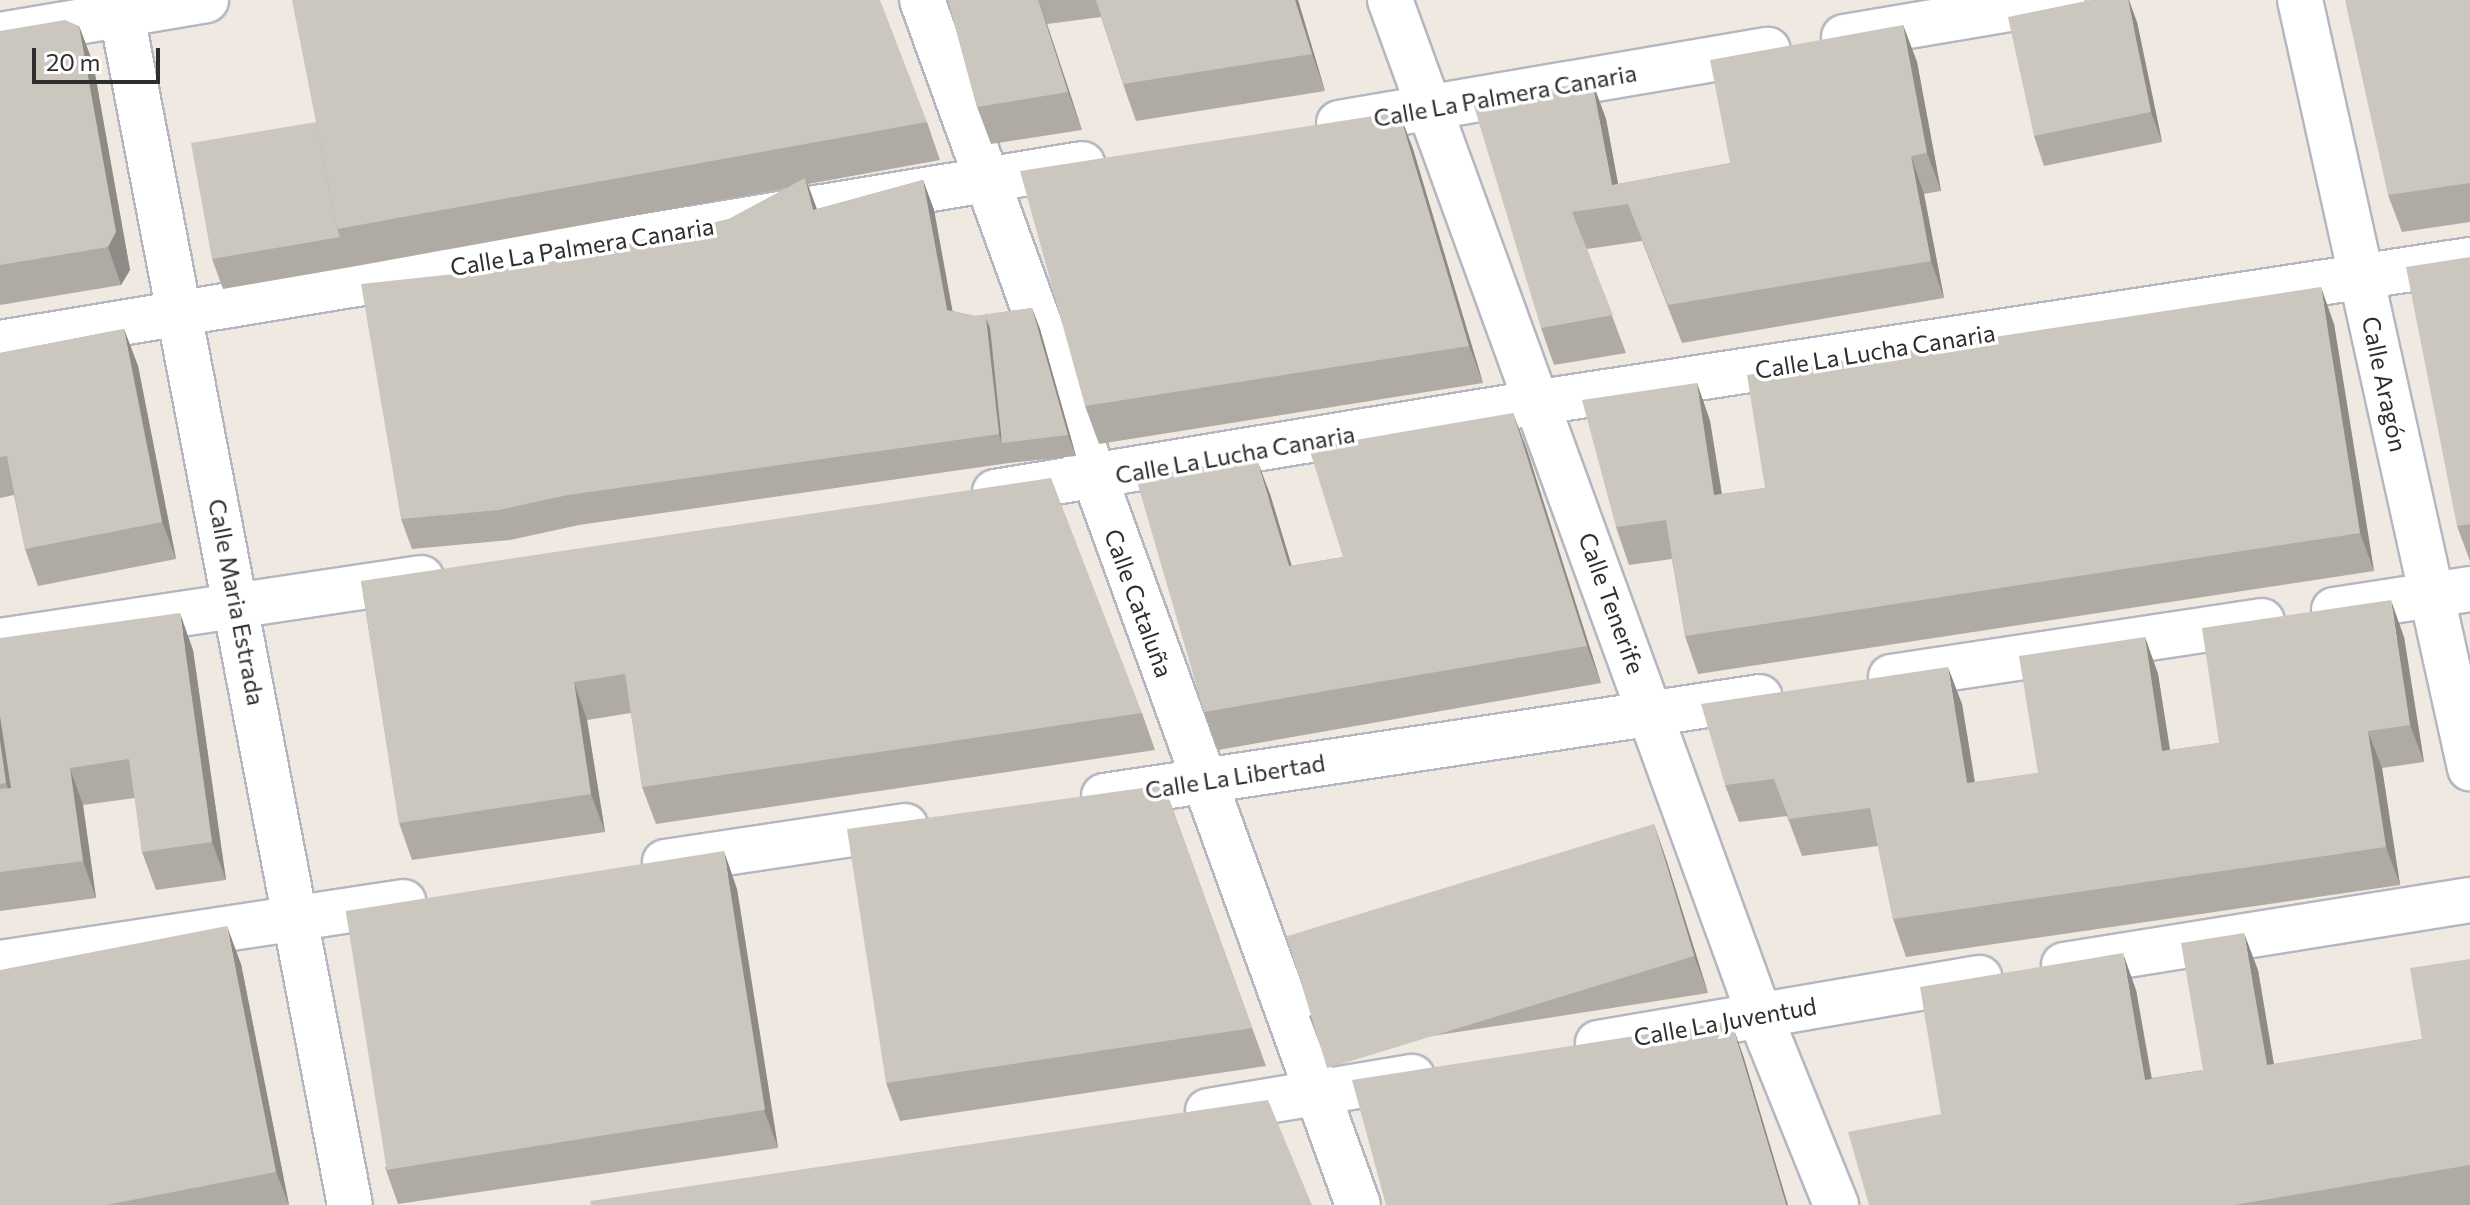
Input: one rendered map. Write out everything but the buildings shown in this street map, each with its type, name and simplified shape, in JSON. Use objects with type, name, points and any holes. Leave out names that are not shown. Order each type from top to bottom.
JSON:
[{"type":"street","points":[[0,35],[120,7],[206,0]]},
{"type":"street","name":"Calle Cataluña","points":[[922,0],[1358,1205]]},
{"type":"street","name":"Calle Tenerife","points":[[1390,0],[1540,402],[1759,1014],[1836,1205]]},
{"type":"street","name":"Calle La Palmera Canaria","points":[[1302,129],[2063,0]]},
{"type":"street","name":"Calle Aragón","points":[[2300,0],[2361,276],[2451,592],[2470,768]]},
{"type":"street","name":"Calle Maria Estrada","points":[[120,7],[239,605],[350,1205]]},
{"type":"street","name":"Calle La Palmera Canaria","points":[[0,343],[1129,156]]},
{"type":"street","name":"Calle La Lucha Canaria","points":[[954,498],[1093,478],[1540,402],[2470,260]]},
{"type":"street","points":[[0,641],[456,573]]},
{"type":"street","points":[[1854,683],[2451,592]]},
{"type":"street","name":"Calle La Libertad","points":[[1063,802],[1808,690]]},
{"type":"street","points":[[624,868],[953,818]]},
{"type":"street","points":[[0,963],[437,897]]},
{"type":"street","name":"Calle La Juventud","points":[[1561,1050],[1759,1014],[2470,900]]},
{"type":"street","points":[[1161,1118],[1454,1069]]}]
